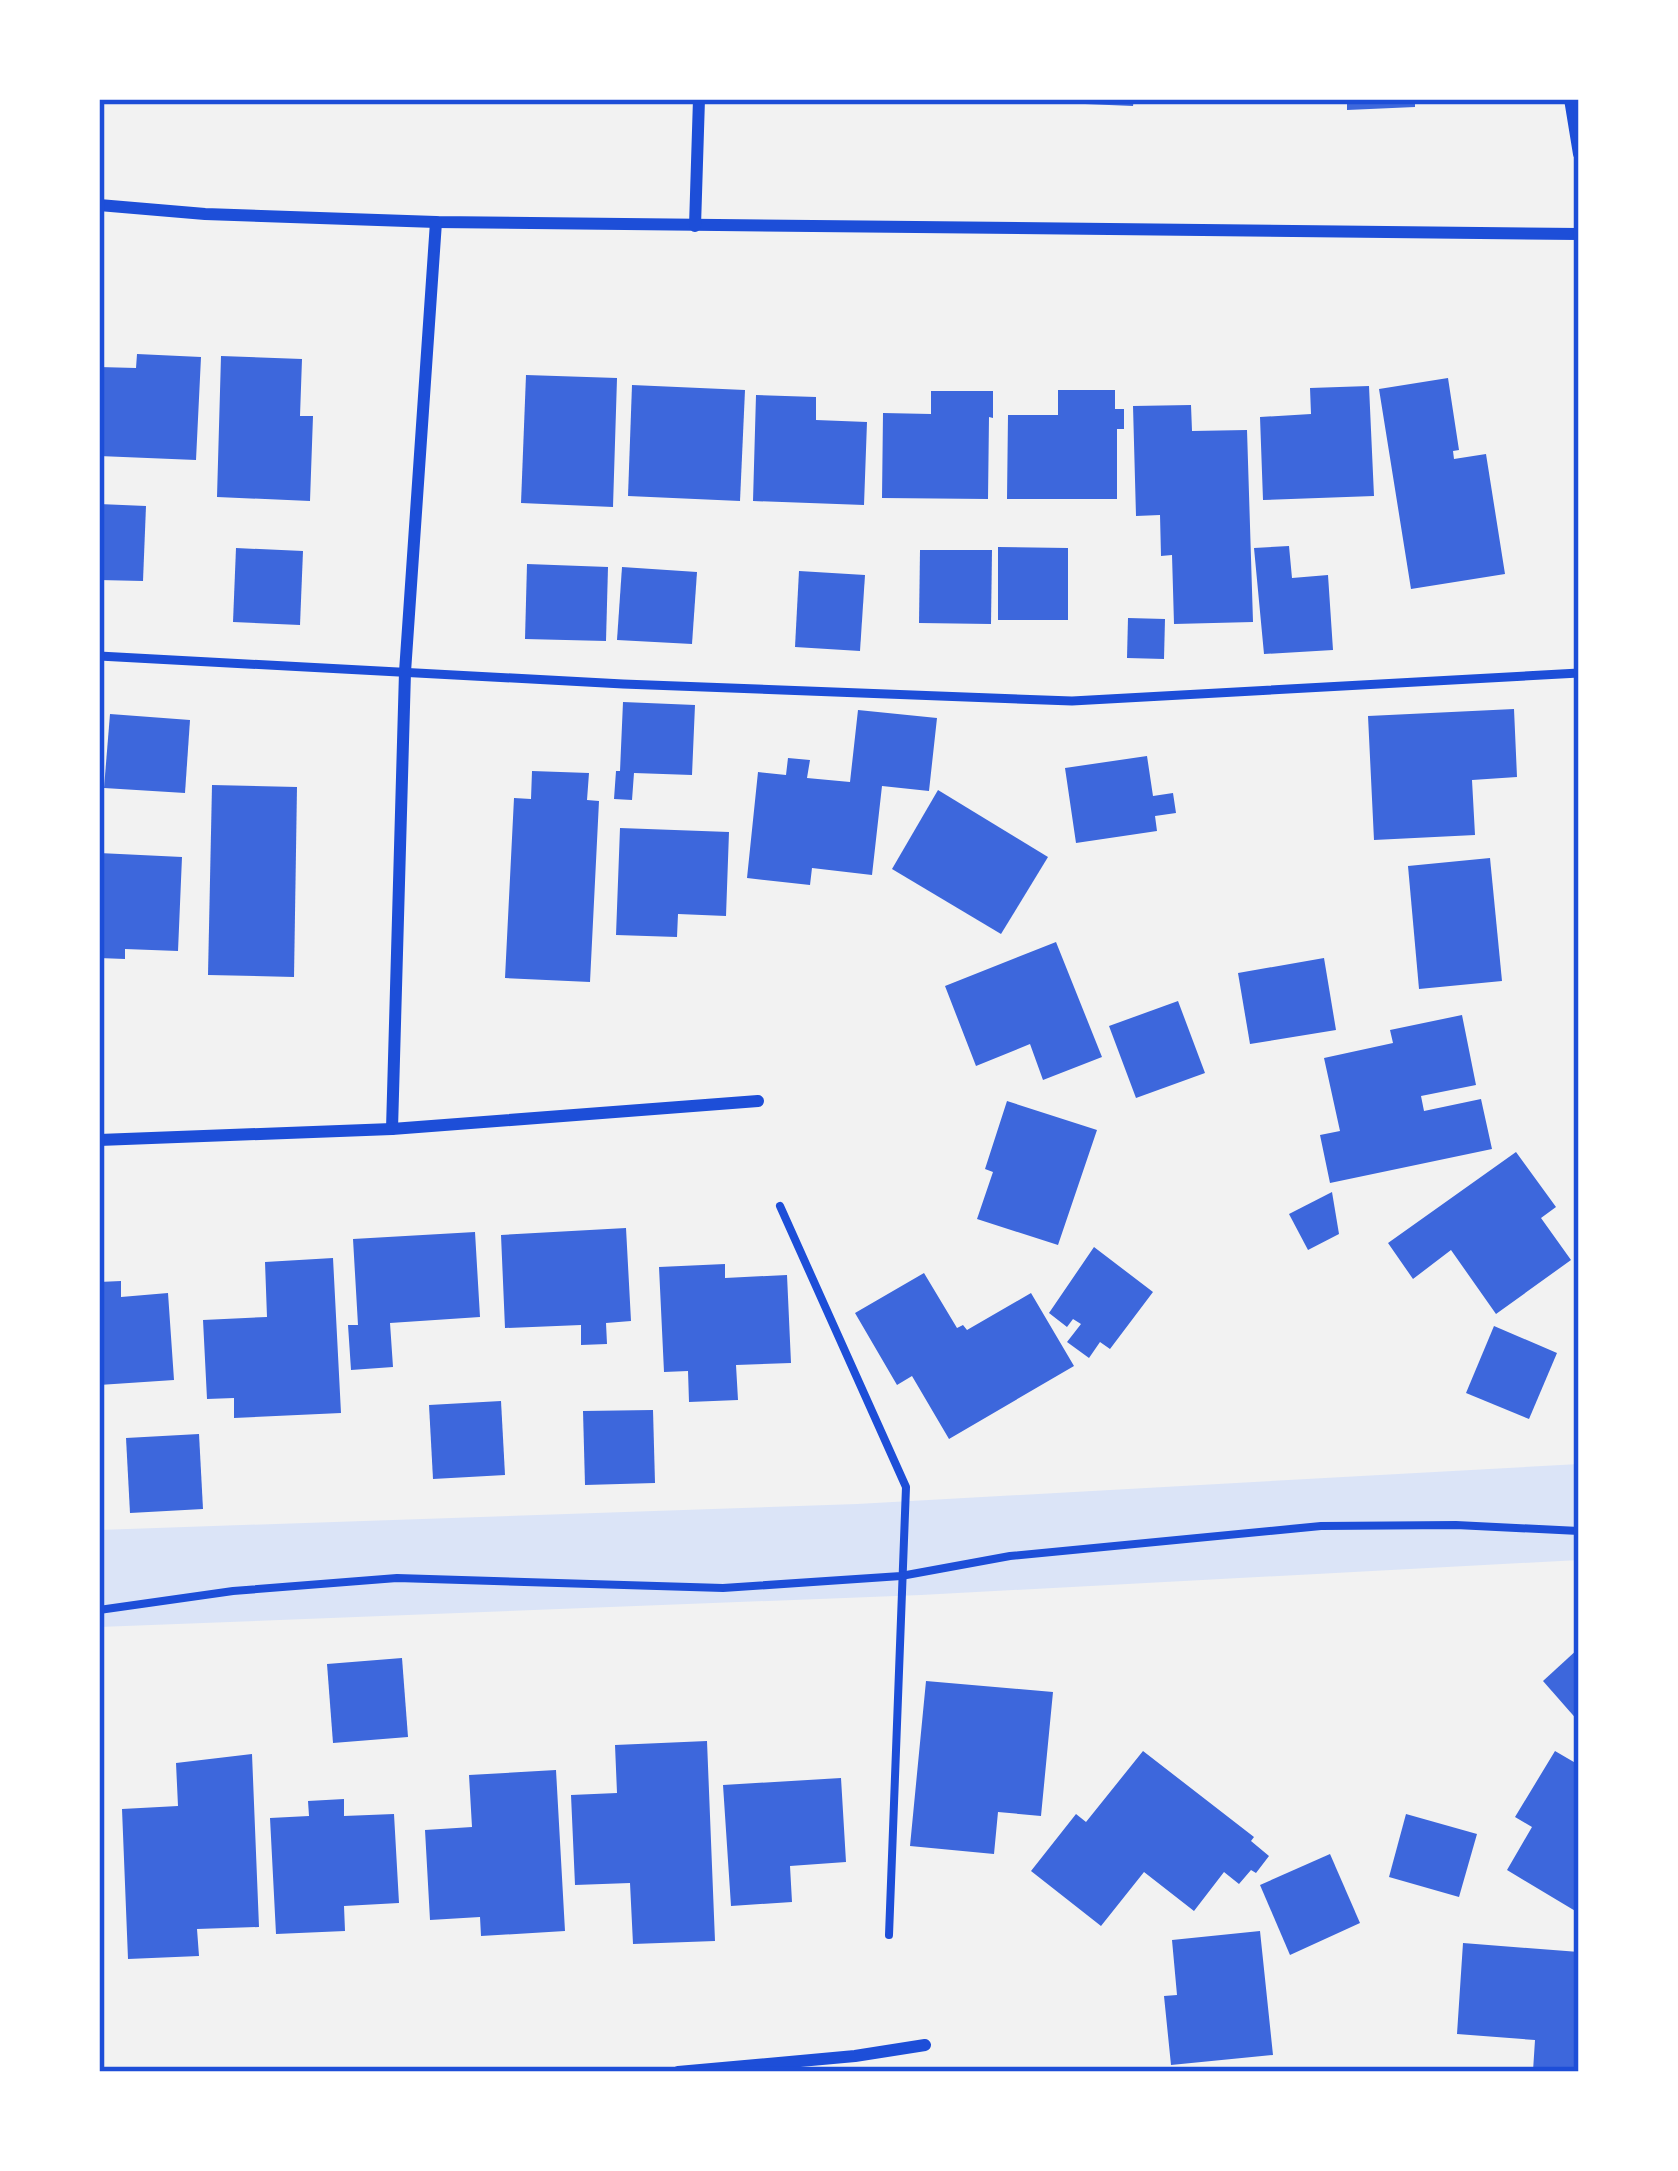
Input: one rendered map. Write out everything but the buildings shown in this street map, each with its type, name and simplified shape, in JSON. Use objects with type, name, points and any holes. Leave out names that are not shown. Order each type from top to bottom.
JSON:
[{"type":"street","points":[[695,226],[699,99]]},
{"type":"street","points":[[1570,99],[1579,154]]},
{"type":"street","points":[[99,206],[436,222],[1579,234]]},
{"type":"street","points":[[392,1129],[405,672],[436,222]]},
{"type":"street","points":[[99,1140],[392,1129],[758,1101]]},
{"type":"street","points":[[678,2072],[925,2045]]},
{"type":"lane","points":[[99,656],[1072,701],[1579,673]]},
{"type":"path","points":[[780,1206],[906,1487],[889,1936]]},
{"type":"path","points":[[99,1610],[296,1584],[397,1578],[723,1588],[902,1576],[1010,1556],[1322,1526],[1456,1525],[1579,1532]]},
{"type":"shaded area","points":[[1579,1464],[1579,1560],[921,1595],[99,1627],[99,1530],[857,1504]]}]
